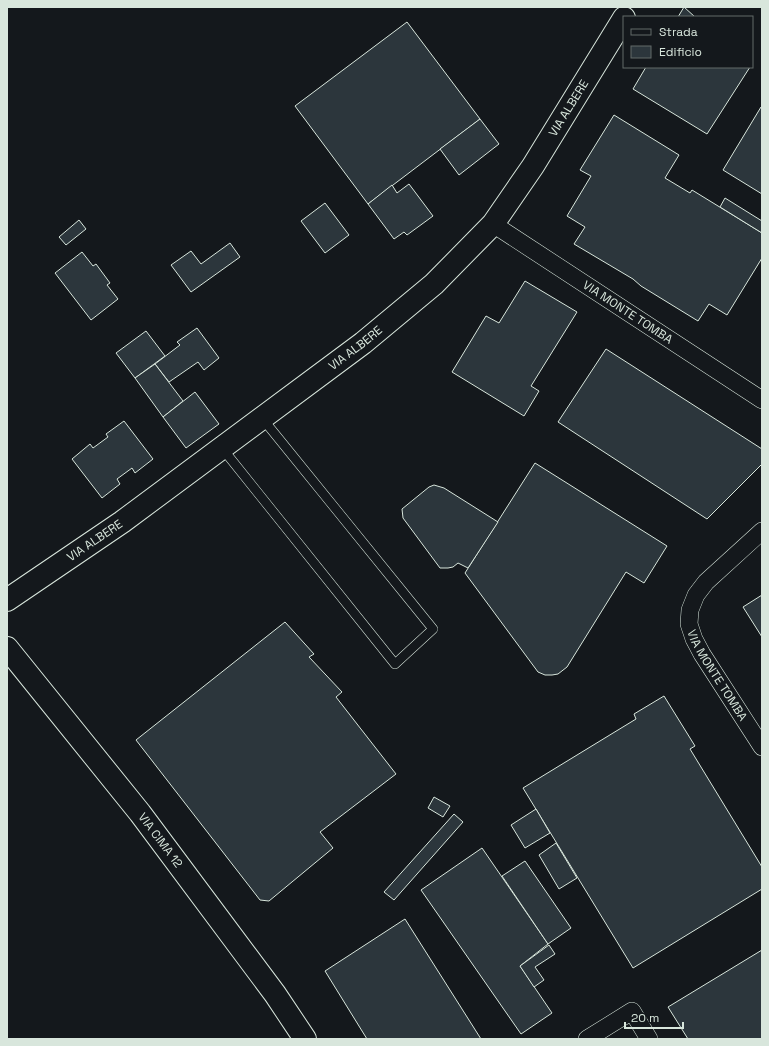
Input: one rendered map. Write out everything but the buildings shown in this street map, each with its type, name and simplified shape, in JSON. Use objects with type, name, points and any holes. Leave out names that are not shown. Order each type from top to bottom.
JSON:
[{"type":"street","name":"VIA ALBERE","points":[[625,16],[631,7]]},
{"type":"street","name":"VIA ALBERE","points":[[7,600],[122,522],[363,342],[428,289],[493,224],[533,166],[623,20]]},
{"type":"street","name":"VIA MONTE TOMBA","points":[[493,224],[762,400]]},
{"type":"street","name":"VIA MONTE TOMBA","points":[[762,530],[706,582],[696,594],[690,610],[689,624],[694,639],[702,654],[762,747]]},
{"type":"street","name":"VIA CIMA 12","points":[[7,648],[140,813],[275,994],[305,1039]]},
{"type":"street","points":[[586,1039],[632,1011],[649,1039]]},
{"type":"lane","points":[[222,448],[395,664],[434,629],[262,418]]}]
